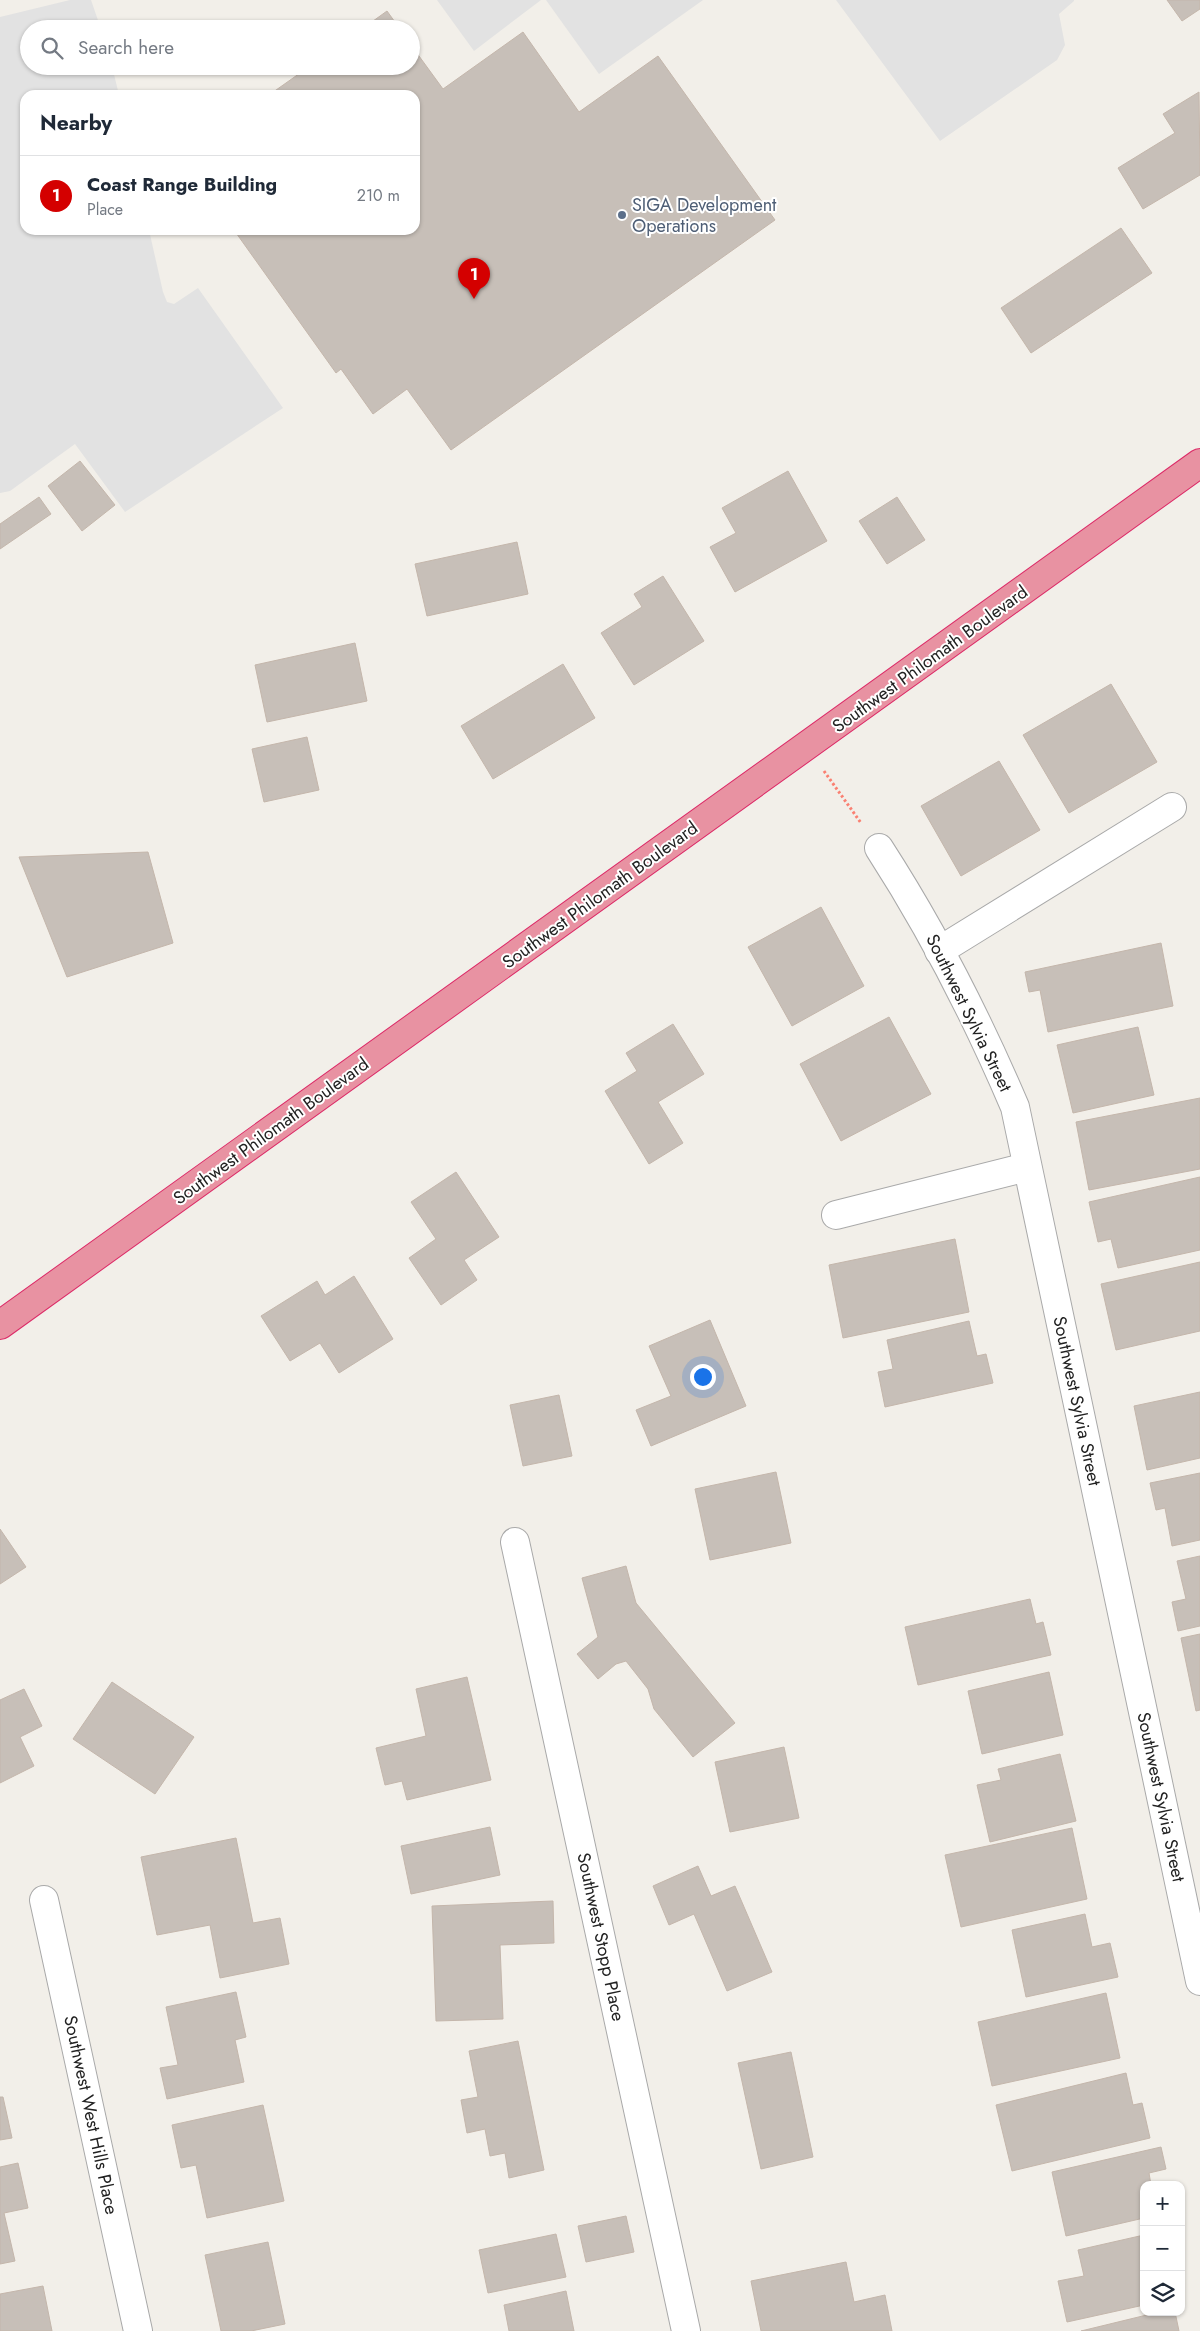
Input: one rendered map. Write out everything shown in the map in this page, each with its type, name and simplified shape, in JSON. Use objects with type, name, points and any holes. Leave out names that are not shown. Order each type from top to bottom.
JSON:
[{"type":"highway","name":"Southwest Philomath Boulevard","points":[[0,1325],[1200,463]]},
{"type":"street","points":[[939,952],[1172,807]]},
{"type":"street","name":"Southwest Sylvia Street","points":[[879,848],[914,902],[990,1049],[1015,1108],[1200,1981]]},
{"type":"street","points":[[836,1215],[1027,1167]]},
{"type":"street","name":"Southwest Stopp Place","points":[[515,1542],[686,2331]]},
{"type":"street","name":"Southwest West Hills Place","points":[[44,1900],[138,2331]]},
{"type":"path","points":[[807,747],[879,848]]},
{"type":"shaded area","points":[[70,0],[91,0],[98,20],[20,20],[20,75],[114,75],[118,90],[20,90],[20,235],[150,235],[167,302],[174,304],[198,288],[283,408],[125,512],[75,444],[10,491],[0,493],[0,17]]},
{"type":"shaded area","points":[[437,0],[541,0],[474,51]]},
{"type":"shaded area","points":[[546,0],[703,0],[599,74]]},
{"type":"shaded area","points":[[836,0],[1074,1],[1059,14],[1065,45],[1057,60],[940,141]]},
{"type":"building","points":[[1167,0],[1200,0],[1200,9],[1182,21]]},
{"type":"building","points":[[387,11],[394,20],[374,20]]},
{"type":"building","points":[[523,32],[579,112],[658,56],[775,220],[451,450],[407,389],[373,414],[341,369],[336,373],[238,235],[420,235],[420,90],[276,90],[297,75],[420,75],[420,57],[443,89]]},
{"type":"building","points":[[1199,92],[1200,175],[1143,209],[1118,168],[1175,133],[1163,114]]},
{"type":"building","points":[[1121,228],[1152,273],[1031,353],[1001,308]]},
{"type":"building","points":[[80,461],[115,505],[82,531],[48,486]]},
{"type":"building","points":[[788,471],[827,541],[735,592],[710,547],[736,533],[722,508]]},
{"type":"building","points":[[39,497],[51,514],[0,549],[0,524]]},
{"type":"building","points":[[897,497],[925,540],[887,564],[859,521]]},
{"type":"building","points":[[517,542],[528,594],[427,616],[415,564]]},
{"type":"building","points":[[663,576],[704,641],[634,685],[601,633],[642,607],[634,594]]},
{"type":"building","points":[[355,643],[367,701],[267,722],[255,665]]},
{"type":"building","points":[[563,664],[595,718],[493,779],[461,726]]},
{"type":"building","points":[[1111,684],[1157,762],[1069,813],[1023,735]]},
{"type":"building","points":[[307,737],[319,790],[264,802],[252,749]]},
{"type":"building","points":[[999,761],[1040,830],[961,876],[921,806]]},
{"type":"building","points":[[148,852],[173,943],[67,977],[19,857]]},
{"type":"building","points":[[821,907],[864,986],[792,1026],[748,947]]},
{"type":"building","points":[[1161,943],[1173,1006],[1048,1032],[1040,990],[1029,992],[1025,972]]},
{"type":"building","points":[[889,1017],[931,1094],[841,1141],[800,1064]]},
{"type":"building","points":[[673,1024],[704,1074],[658,1102],[683,1143],[649,1164],[605,1091],[637,1071],[626,1053]]},
{"type":"building","points":[[1138,1027],[1154,1095],[1073,1113],[1057,1045]]},
{"type":"building","points":[[1200,1098],[1200,1169],[1089,1190],[1076,1122]]},
{"type":"building","points":[[456,1172],[499,1237],[464,1260],[477,1280],[441,1305],[409,1258],[436,1239],[411,1202]]},
{"type":"building","points":[[1200,1177],[1200,1250],[1118,1268],[1111,1239],[1098,1242],[1089,1202]]},
{"type":"building","points":[[955,1239],[969,1312],[843,1338],[829,1265]]},
{"type":"building","points":[[1200,1262],[1200,1331],[1116,1350],[1101,1284]]},
{"type":"building","points":[[354,1276],[393,1339],[339,1373],[320,1343],[290,1361],[261,1316],[317,1281],[325,1295]]},
{"type":"building","points":[[710,1320],[746,1406],[651,1446],[636,1410],[671,1396],[649,1346]]},
{"type":"building","points":[[969,1321],[977,1356],[986,1354],[993,1383],[885,1407],[878,1372],[893,1369],[887,1340]]},
{"type":"building","points":[[1200,1392],[1200,1458],[1147,1470],[1134,1406]]},
{"type":"building","points":[[559,1395],[572,1456],[523,1466],[510,1405]]},
{"type":"building","points":[[776,1472],[791,1543],[710,1560],[695,1489]]},
{"type":"building","points":[[1200,1473],[1200,1540],[1172,1546],[1165,1508],[1156,1510],[1150,1483]]},
{"type":"building","points":[[0,1529],[26,1567],[0,1584]]},
{"type":"building","points":[[1200,1556],[1200,1626],[1178,1631],[1172,1602],[1186,1599],[1177,1561]]},
{"type":"building","points":[[626,1566],[636,1603],[735,1723],[693,1757],[654,1709],[648,1689],[626,1661],[616,1664],[598,1679],[577,1654],[598,1637],[582,1578]]},
{"type":"building","points":[[1030,1599],[1036,1624],[1043,1622],[1051,1655],[918,1685],[905,1627]]},
{"type":"building","points":[[1200,1634],[1200,1710],[1196,1711],[1181,1638]]},
{"type":"building","points":[[1049,1672],[1063,1735],[982,1754],[968,1691]]},
{"type":"building","points":[[467,1677],[491,1780],[407,1800],[402,1781],[385,1785],[376,1748],[426,1736],[416,1689]]},
{"type":"building","points":[[112,1682],[194,1737],[155,1794],[73,1739]]},
{"type":"building","points":[[24,1689],[42,1726],[20,1737],[34,1766],[0,1783],[0,1700]]},
{"type":"building","points":[[784,1747],[799,1818],[730,1832],[715,1762]]},
{"type":"building","points":[[1060,1754],[1076,1821],[990,1842],[977,1785],[1001,1780],[998,1769]]},
{"type":"building","points":[[490,1827],[500,1875],[411,1894],[401,1846]]},
{"type":"building","points":[[1072,1828],[1087,1899],[961,1927],[945,1855]]},
{"type":"building","points":[[236,1838],[253,1923],[280,1918],[289,1964],[220,1978],[210,1925],[157,1935],[141,1857]]},
{"type":"building","points":[[698,1866],[711,1896],[735,1886],[772,1972],[727,1991],[694,1914],[669,1925],[653,1886]]},
{"type":"building","points":[[553,1901],[554,1943],[500,1945],[503,2019],[436,2021],[432,1906]]},
{"type":"building","points":[[1085,1914],[1092,1947],[1110,1943],[1118,1977],[1026,1997],[1012,1930]]},
{"type":"building","points":[[236,1992],[246,2037],[235,2040],[244,2082],[167,2099],[160,2068],[178,2065],[166,2007]]},
{"type":"building","points":[[1106,1993],[1120,2058],[992,2086],[978,2022]]},
{"type":"building","points":[[518,2041],[544,2170],[509,2178],[505,2153],[490,2156],[485,2129],[467,2133],[461,2100],[478,2097],[469,2051]]},
{"type":"building","points":[[791,2052],[813,2157],[761,2169],[738,2063]]},
{"type":"building","points":[[1126,2073],[1133,2105],[1142,2103],[1150,2138],[1012,2171],[996,2105]]},
{"type":"building","points":[[0,2097],[3,2097],[12,2138],[0,2140]]},
{"type":"building","points":[[263,2105],[284,2201],[207,2218],[196,2165],[181,2168],[172,2125]]},
{"type":"building","points":[[1161,2147],[1166,2169],[1149,2173],[1150,2181],[1140,2181],[1140,2219],[1066,2236],[1052,2172]]},
{"type":"building","points":[[18,2163],[28,2208],[4,2213],[15,2261],[0,2264],[0,2167]]},
{"type":"building","points":[[626,2216],[634,2252],[586,2262],[578,2226]]},
{"type":"building","points":[[556,2234],[566,2277],[488,2293],[479,2250]]},
{"type":"building","points":[[1140,2236],[1140,2306],[1067,2322],[1058,2281],[1084,2276],[1078,2250]]},
{"type":"building","points":[[268,2242],[285,2324],[251,2331],[221,2331],[205,2255]]},
{"type":"building","points":[[846,2262],[854,2302],[885,2295],[892,2331],[761,2331],[751,2281]]},
{"type":"building","points":[[43,2286],[52,2331],[0,2331],[0,2294]]},
{"type":"building","points":[[566,2291],[574,2331],[509,2331],[504,2305]]},
{"type":"building","points":[[1143,2316],[1176,2316],[1179,2331],[1081,2331]]},
{"type":"place","name":"SIGA Development Operations","points":[[622,215]]},
{"type":"place","name":"Coast Range Building","points":[[474,299]]}]
